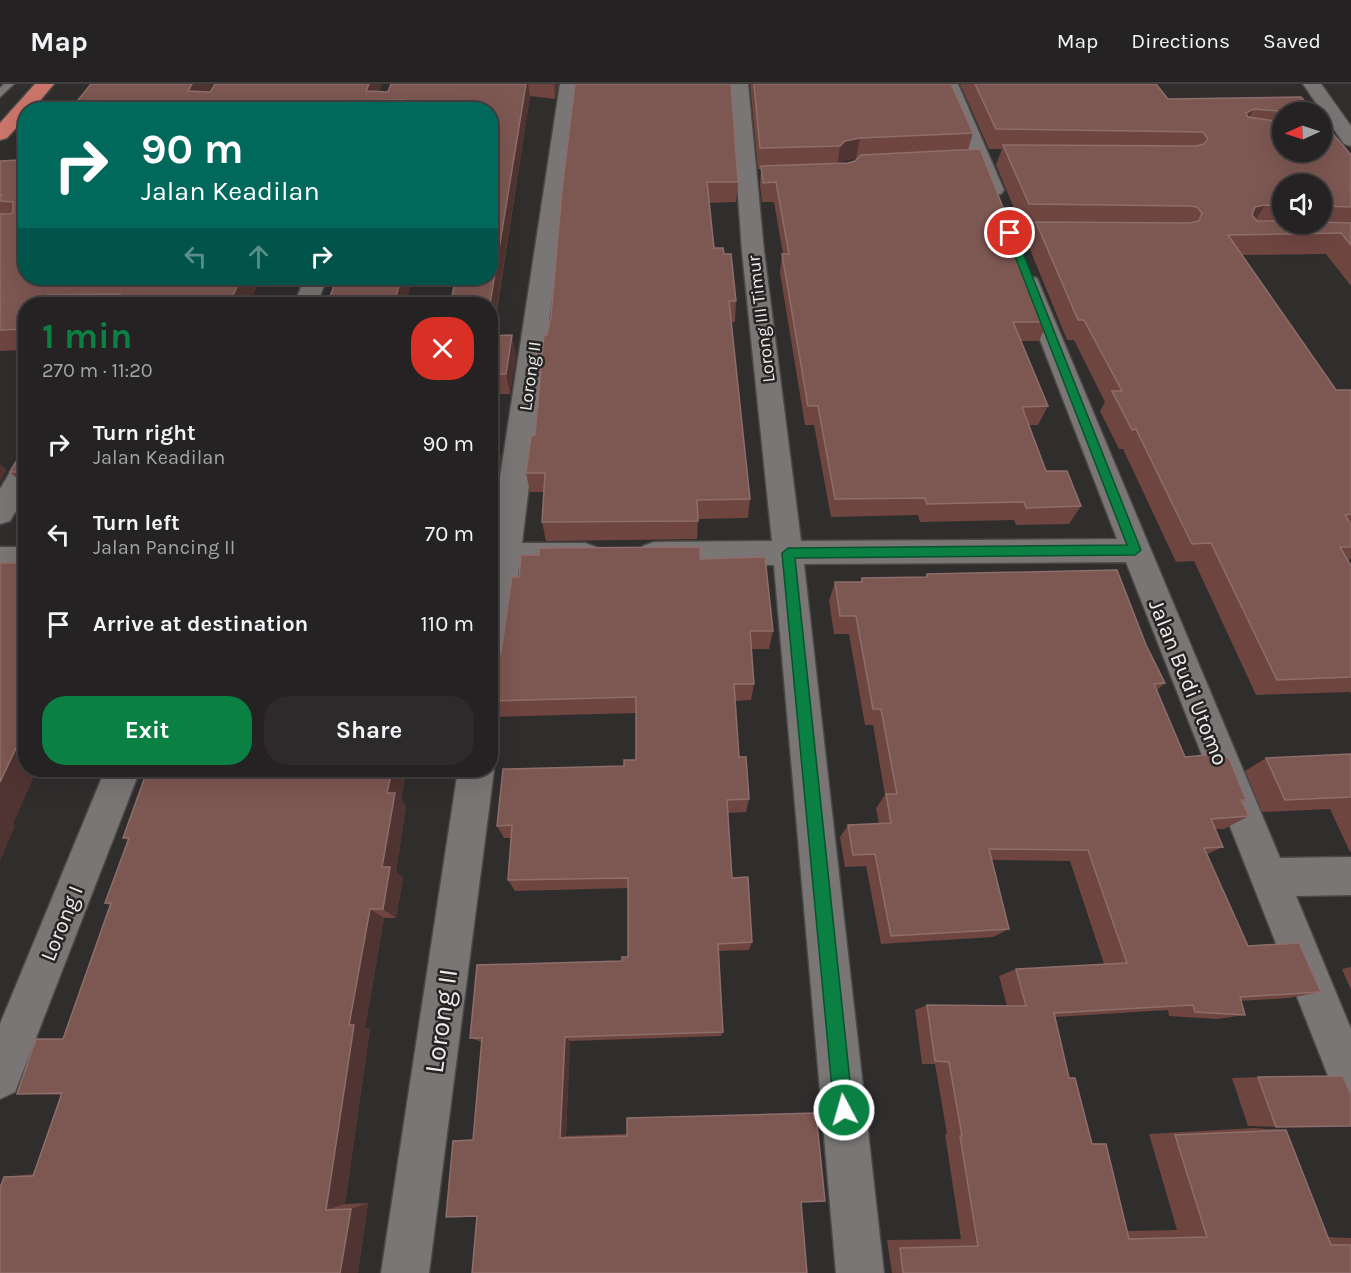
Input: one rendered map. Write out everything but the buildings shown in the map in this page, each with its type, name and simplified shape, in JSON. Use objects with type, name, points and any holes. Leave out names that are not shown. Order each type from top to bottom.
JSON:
[{"type":"highway","points":[[29,102],[45,84]]},
{"type":"highway","points":[[0,134],[18,114]]},
{"type":"street","name":"Lorong II","points":[[498,555],[569,84]]},
{"type":"street","name":"Lorong III Timur","points":[[739,84],[758,177],[753,251],[788,553],[860,1273]]},
{"type":"street","name":"Jalan Budi Utomo","points":[[949,84],[982,159],[1135,550],[1351,1081]]},
{"type":"street","points":[[1312,84],[1351,140]]},
{"type":"street","points":[[1017,251],[1094,234]]},
{"type":"street","points":[[0,513],[18,483]]},
{"type":"street","points":[[498,555],[1135,550]]},
{"type":"street","points":[[0,559],[18,559]]},
{"type":"street","name":"Lorong I","points":[[0,1077],[119,777]]},
{"type":"street","name":"Lorong II","points":[[405,1273],[475,777]]},
{"type":"street","points":[[1268,877],[1351,876]]},
{"type":"lane","points":[[0,94],[9,84]]},
{"type":"route","points":[[844,1110],[788,553],[1135,550],[1010,233]]}]
